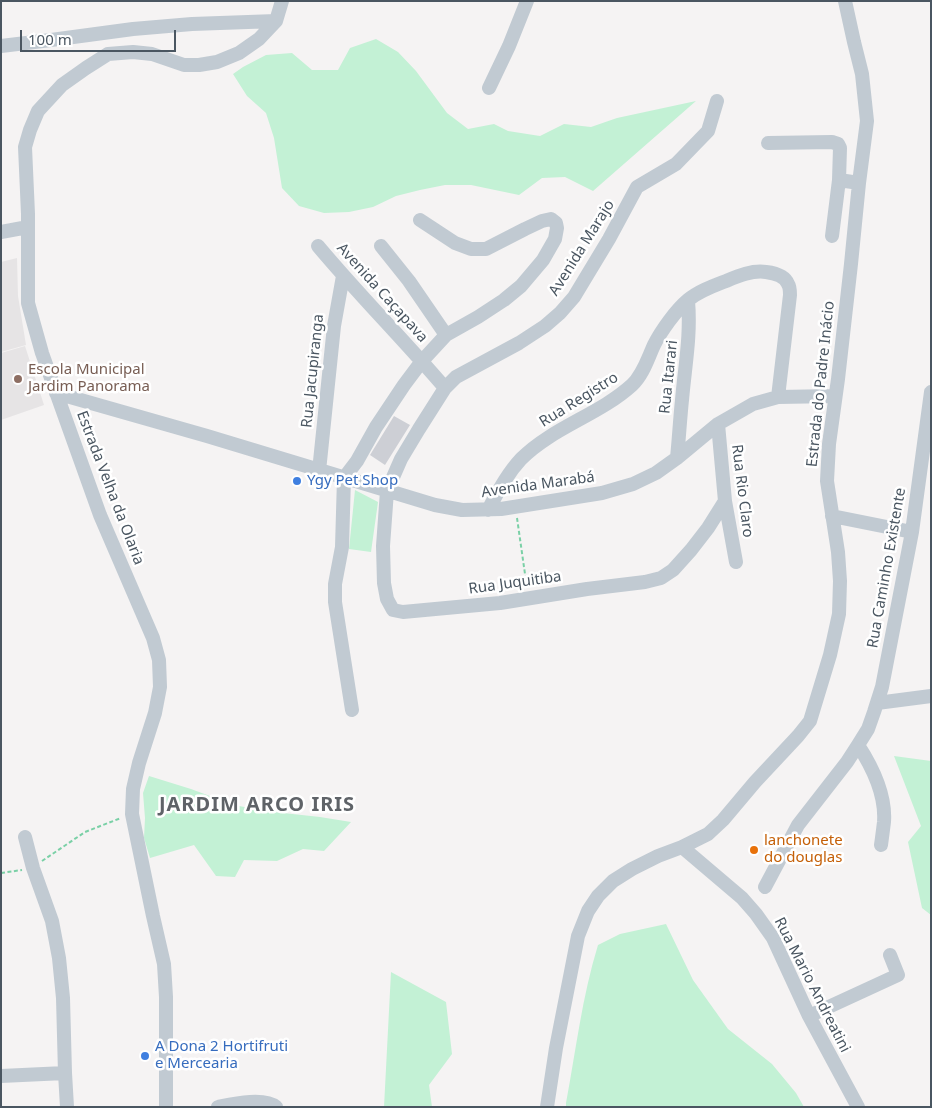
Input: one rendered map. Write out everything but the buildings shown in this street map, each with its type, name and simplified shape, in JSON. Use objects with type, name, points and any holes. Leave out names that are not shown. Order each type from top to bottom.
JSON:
[{"type":"street","name":"Estrada Velha da Olaria","points":[[166,1107],[166,997],[164,964],[152,916],[132,814],[133,789],[155,713],[160,687],[158,660],[153,638],[100,515],[42,353],[28,303],[25,146],[38,112],[62,85],[108,54],[133,52],[152,54],[184,65],[217,62],[239,53],[259,39],[276,21],[282,1]]},
{"type":"street","points":[[489,88],[509,46],[527,1]]},
{"type":"street","name":"Estrada do Padre Inácio","points":[[547,1107],[556,1048],[578,936],[588,911],[598,896],[613,881],[632,869],[708,834],[722,820],[810,721],[830,655],[838,614],[840,581],[838,552],[827,481],[829,444],[867,121],[862,74],[846,1]]},
{"type":"street","points":[[1,46],[133,29],[192,24],[276,21]]},
{"type":"street","name":"Avenida Marajo","points":[[387,490],[401,459],[446,388],[456,377],[518,343],[545,326],[560,313],[574,298],[609,240],[637,188],[676,164],[708,131],[717,101]]},
{"type":"street","points":[[768,142],[832,142],[838,144],[840,148],[838,180],[832,236]]},
{"type":"street","points":[[838,180],[859,184]]},
{"type":"street","points":[[352,710],[335,602],[335,584],[342,547],[344,478],[357,461],[404,384],[422,361],[446,335],[497,305],[521,286],[543,260],[555,240],[557,228],[556,223],[551,219],[525,229],[486,249],[471,250],[455,243],[420,220]]},
{"type":"street","points":[[1,232],[28,227]]},
{"type":"street","name":"Avenida Caçapava","points":[[318,246],[343,276],[446,388]]},
{"type":"street","points":[[381,246],[446,335]]},
{"type":"street","name":"Rua Registro","points":[[488,510],[506,479],[521,459],[539,444],[620,396],[635,383],[669,321],[688,300],[710,287],[746,274],[764,271],[778,274],[788,283],[790,295],[778,398]]},
{"type":"street","name":"Rua Jacupiranga","points":[[319,471],[334,326],[343,276]]},
{"type":"street","name":"Rua Itarari","points":[[677,458],[689,336],[688,300]]},
{"type":"street","name":"Rua Caminho Existente","points":[[765,887],[798,825],[858,746],[868,729],[877,703],[884,678],[912,532],[931,392]]},
{"type":"street","name":"Avenida Marabá","points":[[56,393],[207,436],[435,505],[462,510],[501,509],[602,493],[633,484],[656,473],[718,424],[753,404],[778,398],[835,396]]},
{"type":"street","name":"Rua Rio Claro","points":[[718,424],[725,501],[736,562]]},
{"type":"street","name":"Rua Juquitiba","points":[[387,490],[383,546],[384,583],[387,599],[393,610],[403,612],[500,604],[661,578],[673,570],[691,550],[725,501]]},
{"type":"street","points":[[832,516],[912,532]]},
{"type":"street","points":[[877,703],[931,696]]},
{"type":"street","points":[[858,746],[873,771],[883,803],[884,822],[881,846]]},
{"type":"street","points":[[25,837],[33,868],[52,921],[59,958],[63,998],[67,1107]]},
{"type":"street","name":"Rua Mario Andreatini","points":[[682,847],[742,898],[773,938],[809,1016],[858,1107]]},
{"type":"street","points":[[809,1016],[898,975],[890,955]]},
{"type":"street","points":[[1,1076],[65,1073]]},
{"type":"street","points":[[218,1107],[267,1102],[272,1103],[276,1107]]},
{"type":"path","points":[[516,506],[528,598]]},
{"type":"path","points":[[1,873],[33,868],[85,832],[132,814]]},
{"type":"shaded area","points":[[17,258],[18,296],[26,345],[1,352],[1,262]]},
{"type":"shaded area","name":"Escola Municipal Jardim Panorama","points":[[25,346],[44,405],[1,420],[1,353]]},
{"type":"green space","points":[[376,39],[398,52],[416,71],[447,113],[468,129],[494,124],[508,131],[540,136],[564,124],[591,127],[617,118],[696,101],[593,191],[565,177],[542,178],[519,195],[471,185],[445,185],[396,196],[373,207],[349,212],[324,213],[299,206],[282,188],[274,138],[266,113],[247,96],[233,74],[266,55],[292,53],[312,70],[338,70],[350,48]]},
{"type":"green space","points":[[355,490],[378,502],[371,552],[349,549]]},
{"type":"green space","points":[[894,756],[931,761],[931,915],[922,908],[908,842],[921,826]]},
{"type":"green space","points":[[149,776],[234,805],[351,822],[324,851],[303,849],[277,861],[244,860],[235,877],[216,876],[194,845],[150,858],[144,838],[143,793]]},
{"type":"green space","points":[[666,924],[693,980],[728,1029],[772,1064],[796,1093],[804,1107],[566,1107],[583,1004],[598,945],[620,934]]},
{"type":"green space","points":[[391,972],[446,1002],[452,1054],[429,1085],[432,1107],[384,1107]]},
{"type":"place","name":"Escola Municipal Jardim Panorama","points":[[18,379]]},
{"type":"place","name":"Ygy Pet Shop","points":[[297,481]]},
{"type":"place","name":"lanchonete do douglas","points":[[754,850]]},
{"type":"place","name":"A Dona 2 Hortifruti e Mercearia","points":[[145,1056]]},
{"type":"district","name":"JARDIM ARCO IRIS","points":[[257,805]]}]
